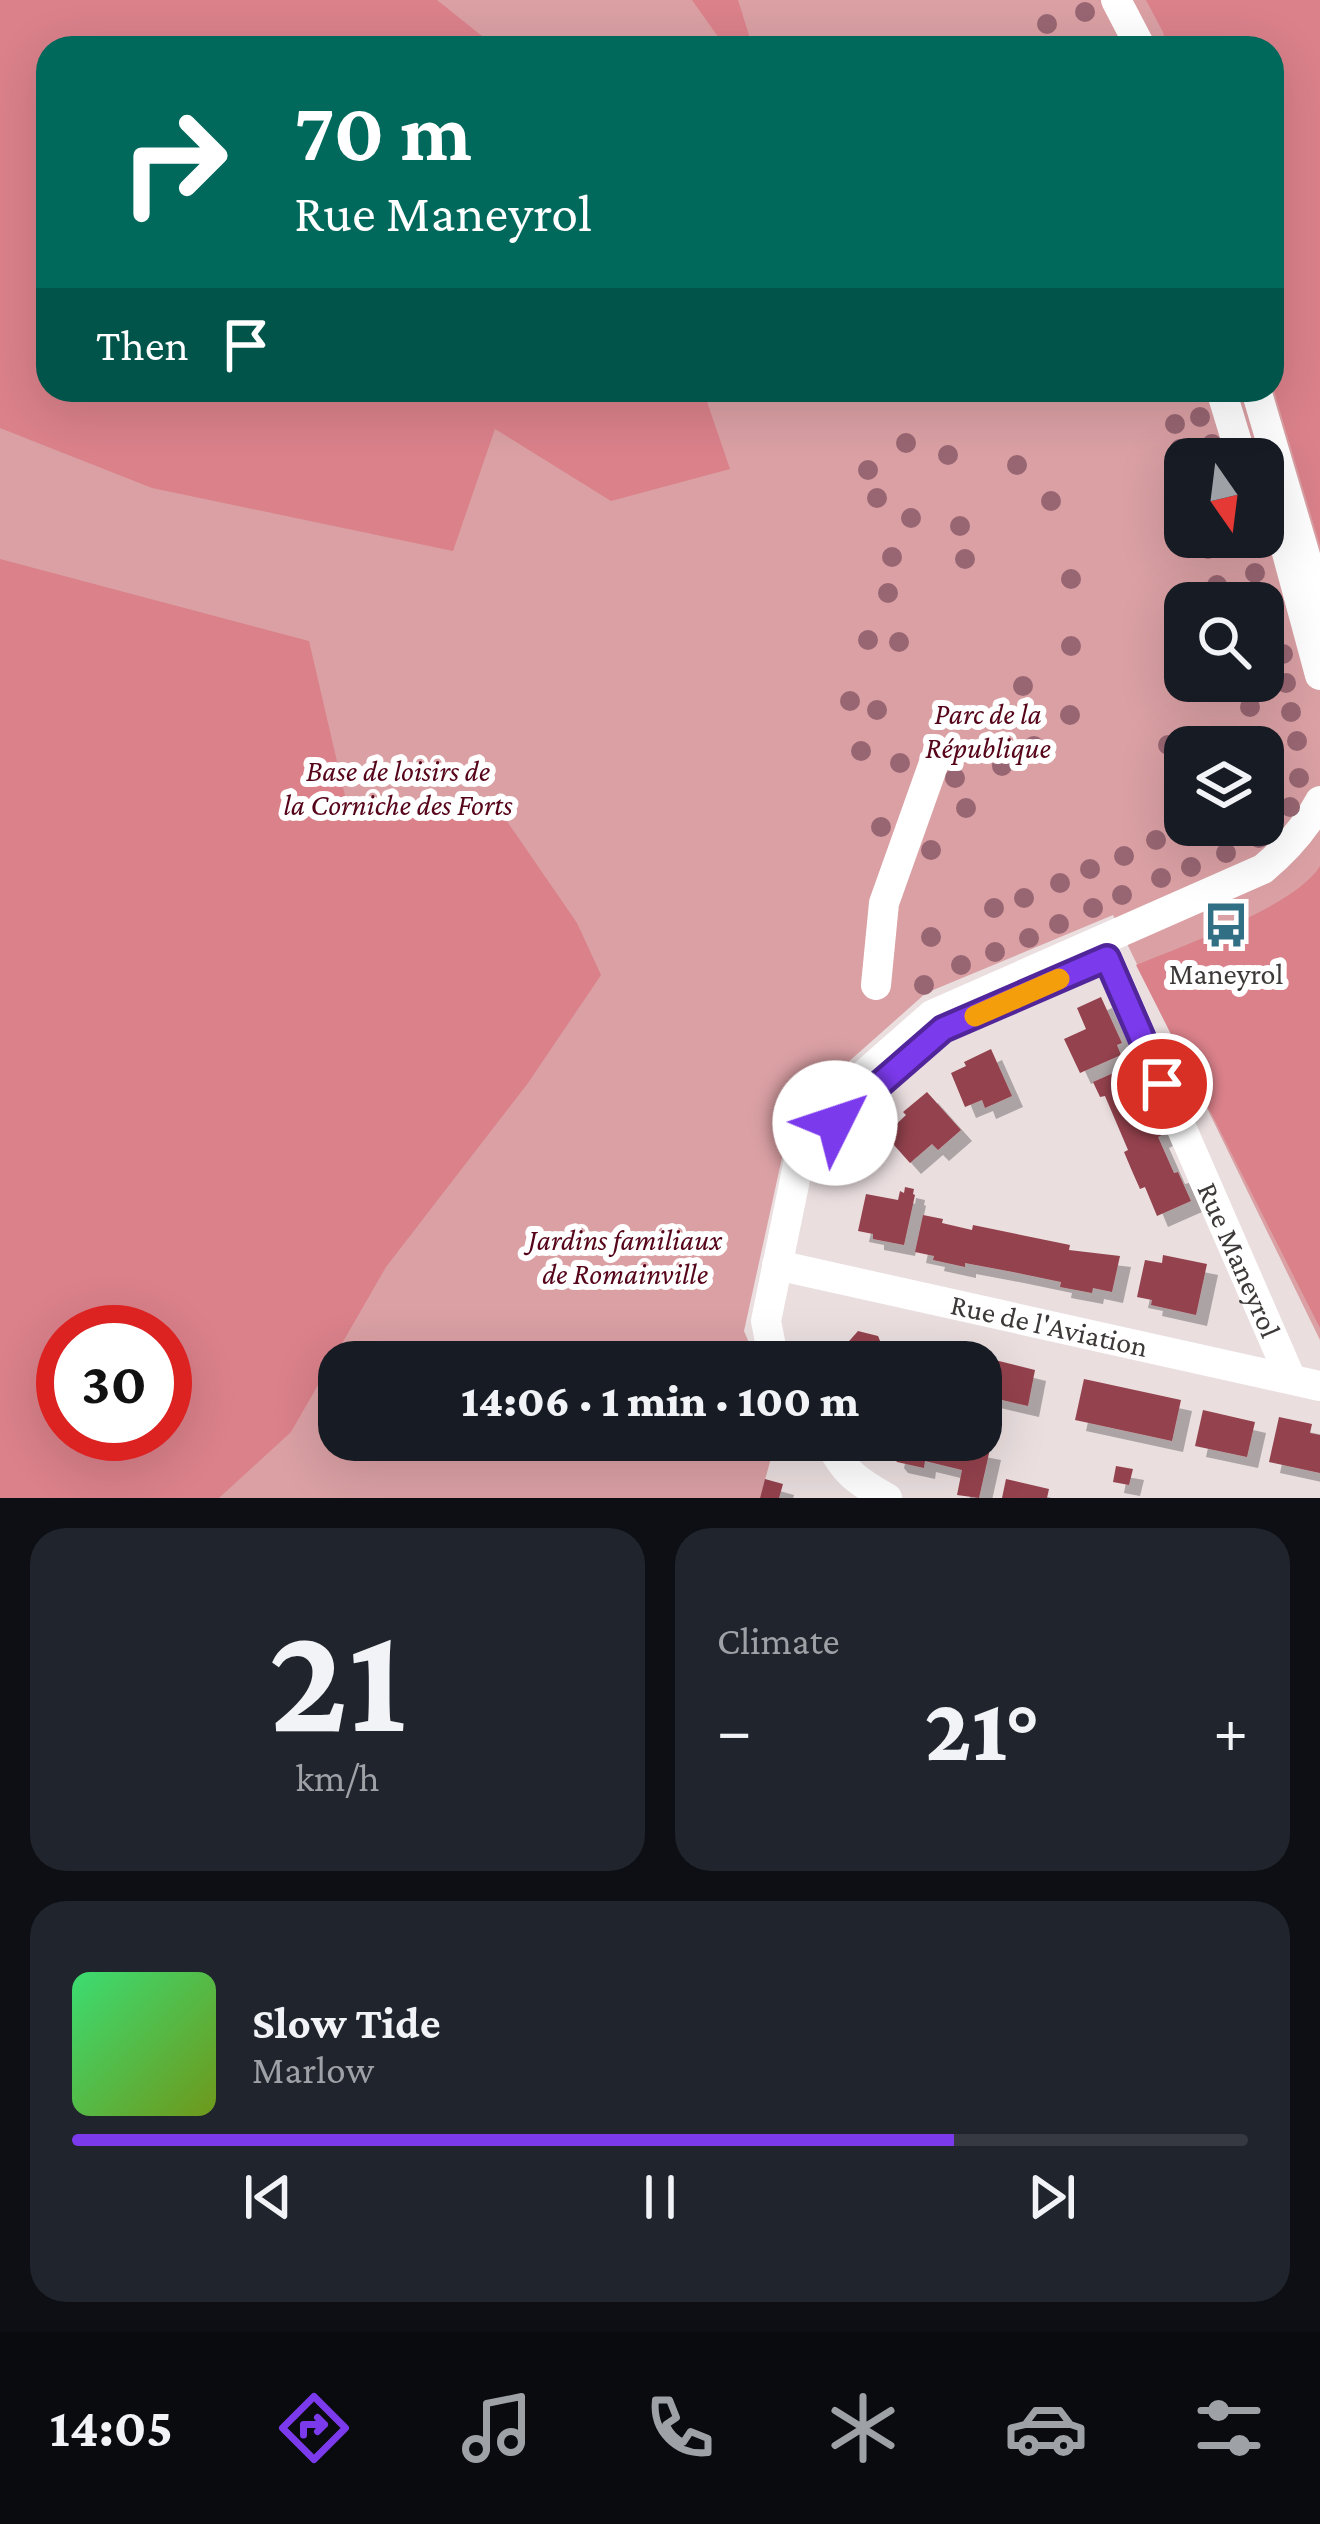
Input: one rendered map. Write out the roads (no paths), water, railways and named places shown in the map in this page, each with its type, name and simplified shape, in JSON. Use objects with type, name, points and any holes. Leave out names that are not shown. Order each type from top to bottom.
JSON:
[{"type":"street","points":[[1116,0],[1135,36]]},
{"type":"street","points":[[1133,0],[1150,36]]},
{"type":"street","points":[[1225,402],[1236,438]]},
{"type":"street","points":[[1260,402],[1320,606]]},
{"type":"street","points":[[1284,542],[1320,675]]},
{"type":"street","points":[[876,985],[884,903],[935,760]]},
{"type":"street","points":[[1104,950],[1263,869],[1289,847],[1320,801]]},
{"type":"street","points":[[787,1341],[786,1267],[800,1155],[825,1108],[932,1015],[1259,891],[1294,868],[1320,841]]},
{"type":"street","name":"Rue Maneyrol","points":[[1104,950],[1306,1383]]},
{"type":"street","points":[[770,1341],[766,1321],[786,1267]]},
{"type":"street","name":"Rue de l'Aviation","points":[[786,1267],[1306,1383]]},
{"type":"street","points":[[819,1461],[839,1489],[854,1498]]},
{"type":"street","points":[[838,1461],[855,1479],[887,1498]]},
{"type":"place","name":"Maneyrol","points":[[1226,925]]},
{"type":"park label","name":"Parc de la République","points":[[988,731]]},
{"type":"park label","name":"Base de loisirs de la Corniche des Forts","points":[[398,788]]},
{"type":"park label","name":"Jardins familiaux de Romainville","points":[[625,1257]]}]
